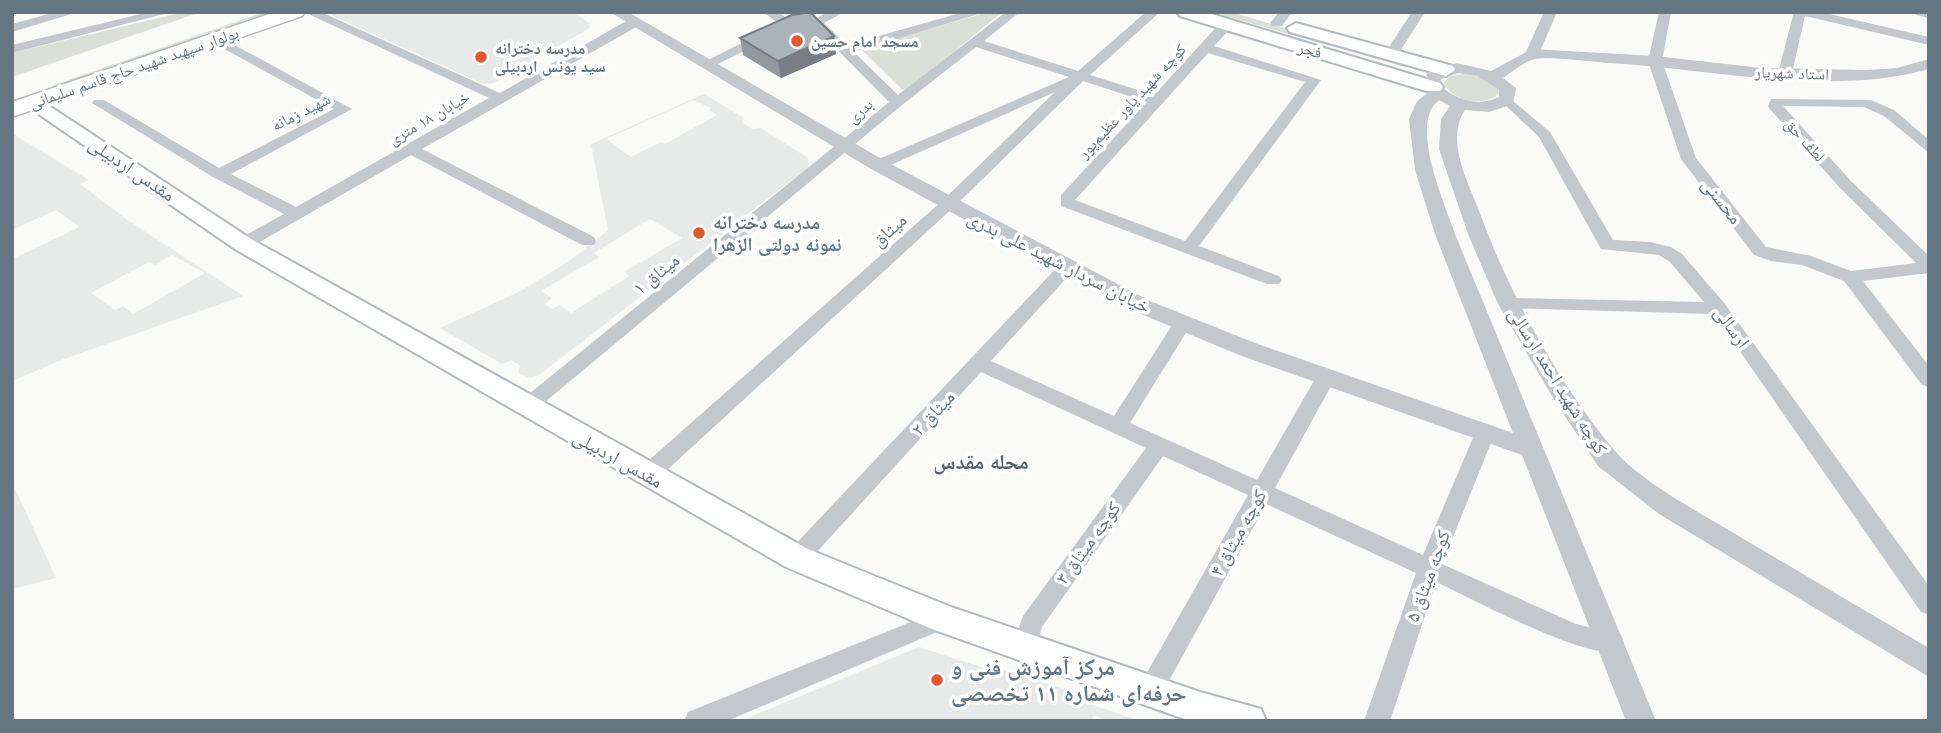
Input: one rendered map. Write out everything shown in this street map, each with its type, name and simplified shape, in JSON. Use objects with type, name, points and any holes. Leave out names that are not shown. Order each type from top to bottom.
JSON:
[{"type":"main road","name":"بولوار سپهبد شهید حاج قاسم سلیمانی","points":[[19,101],[244,12]]},
{"type":"main road","name":"بولوار سپهبد شهید حاج قاسم سلیمانی","points":[[19,101],[295,12]]},
{"type":"main road","name":"فجر","points":[[1186,12],[1443,95]]},
{"type":"main road","name":"فجر","points":[[1242,12],[1281,17],[1446,69]]},
{"type":"main road","name":"مقدس اردبیلی","points":[[19,101],[243,244],[526,407],[797,558],[943,619],[1150,691],[1201,714],[1249,721]]},
{"type":"street","points":[[12,28],[72,12]]},
{"type":"street","points":[[12,50],[166,12]]},
{"type":"street","points":[[310,12],[500,98]]},
{"type":"street","points":[[769,12],[790,25]]},
{"type":"street","points":[[705,65],[790,25],[816,22],[838,12]]},
{"type":"street","points":[[846,50],[979,12]]},
{"type":"street","name":"بدری","points":[[845,147],[897,102],[1014,12]]},
{"type":"street","name":"میثاق","points":[[647,475],[948,204],[1080,76],[1154,12]]},
{"type":"street","points":[[1392,53],[1419,12]]},
{"type":"street","points":[[1494,76],[1532,54],[1551,12]]},
{"type":"street","points":[[1655,61],[1665,12]]},
{"type":"street","points":[[1785,73],[1801,12],[1929,41]]},
{"type":"street","points":[[1921,12],[1929,14]]},
{"type":"street","name":"خیابان ۱۸ متری","points":[[243,244],[500,98],[625,17]]},
{"type":"street","name":"خیابان سردار شهید علی بدری","points":[[625,17],[845,147],[1142,306],[1326,377],[1531,449]]},
{"type":"street","name":"بدری","points":[[816,22],[897,102]]},
{"type":"street","name":"کوچه شهید یاور عظیم‌پور","points":[[1188,249],[1067,203],[1067,198],[1226,25]]},
{"type":"street","name":"شهید زمانه","points":[[215,40],[345,109],[219,174]]},
{"type":"street","points":[[976,43],[1156,100]]},
{"type":"street","name":"فجر","points":[[1188,249],[1314,80],[1205,48]]},
{"type":"street","name":"استاد شهریار","points":[[1532,54],[1655,61],[1785,73],[1898,73],[1929,64]]},
{"type":"street","name":"محسنی","points":[[1655,61],[1689,159],[1760,251],[1771,256],[1805,260],[1850,277],[1929,266]]},
{"type":"street","points":[[1446,69],[1469,69],[1494,76],[1508,88],[1507,100],[1493,106],[1443,95],[1433,76],[1446,69]]},
{"type":"street","points":[[878,165],[1080,76]]},
{"type":"street","name":"کوچه شهید احمد ارسالی","points":[[1641,721],[1612,643],[1445,234],[1426,173],[1416,128],[1422,105],[1443,95],[1450,119],[1448,149],[1478,234],[1509,304],[1561,392],[1607,459],[1668,507],[1929,664]]},
{"type":"street","name":"ارسالی","points":[[1507,100],[1545,135],[1607,245],[1665,251],[1676,258],[1719,308],[1929,605]]},
{"type":"street","points":[[99,103],[219,174],[296,214]]},
{"type":"street","name":"لطف حق","points":[[1929,148],[1889,113],[1866,103],[1776,103],[1775,106],[1844,184],[1929,266]]},
{"type":"street","name":"میثاق ۱","points":[[526,407],[845,147]]},
{"type":"street","points":[[410,149],[588,241]]},
{"type":"street","points":[[1426,173],[1443,172],[1458,179]]},
{"type":"street","points":[[1188,249],[1273,280]]},
{"type":"street","name":"میثاق ۲","points":[[797,558],[1067,267]]},
{"type":"street","points":[[1850,277],[1927,376]]},
{"type":"street","points":[[1509,304],[1719,308]]},
{"type":"street","points":[[1119,425],[1183,323]]},
{"type":"street","points":[[979,363],[1573,634],[1612,643]]},
{"type":"street","name":"کوچه میثاق ۴","points":[[1150,691],[1326,377]]},
{"type":"street","name":"کوچه میثاق ۵","points":[[1377,721],[1429,568],[1485,433]]},
{"type":"street","name":"کوچه میثاق ۳","points":[[1024,647],[1031,623],[1160,444]]},
{"type":"street","points":[[697,721],[943,619]]},
{"type":"shaded area","points":[[184,12],[201,12],[12,77],[12,53]]},
{"type":"shaded area","points":[[265,12],[281,12],[47,91],[54,85]]},
{"type":"shaded area","name":"مدرسه دخترانه سید یونس اردبیلی","points":[[334,12],[573,12],[589,23],[590,28],[494,83],[483,84],[331,15]]},
{"type":"shaded area","points":[[988,12],[1002,12],[905,92],[861,49]]},
{"type":"shaded area","points":[[1211,12],[1231,12],[1406,64],[1406,67]]},
{"type":"shaded area","points":[[1464,74],[1480,77],[1498,89],[1499,93],[1486,100],[1461,98],[1444,83],[1450,76]]},
{"type":"shaded area","name":"مدرسه دخترانه نمونه دولتی الزهرا","points":[[704,94],[744,118],[743,123],[752,129],[761,128],[808,158],[809,167],[539,375],[530,378],[518,373],[520,366],[511,360],[502,364],[440,328],[521,291],[572,259],[608,230],[589,145]],"holes":[[[693,100],[711,108],[709,110],[717,115],[665,144],[661,142],[631,157],[606,139]],[[650,219],[682,238],[624,272],[629,276],[571,313],[560,305],[552,309],[545,304],[552,298],[541,291],[599,257],[594,253]]]},
{"type":"shaded area","points":[[13,134],[89,180],[80,184],[129,221],[243,296],[64,359],[12,381],[12,259],[80,227],[56,210],[12,230]],"holes":[[[172,255],[205,273],[133,314],[123,306],[115,310],[91,293],[149,262],[155,265]]]},
{"type":"shaded area","points":[[12,482],[56,578],[12,589]]},
{"type":"shaded area","name":"مرکز آموزش فنی و حرفه‌ای شماره ۱۱ تخصصی","points":[[919,647],[990,670],[993,666],[1064,689],[1063,695],[1140,721],[1108,721],[1094,715],[1091,721],[740,721]]},
{"type":"building","points":[[810,12],[834,36],[778,61],[740,38],[792,15]]},
{"type":"place","name":"مسجد امام حسین","points":[[797,41]]},
{"type":"place","name":"مدرسه دخترانه سید یونس اردبیلی","points":[[481,57]]},
{"type":"place","name":"مدرسه دخترانه نمونه دولتی الزهرا","points":[[699,233]]},
{"type":"place","name":"مرکز آموزش فنی و حرفه‌ای شماره ۱۱ تخصصی","points":[[937,680]]},
{"type":"district","name":"محله مقدس","points":[[981,461]]}]
